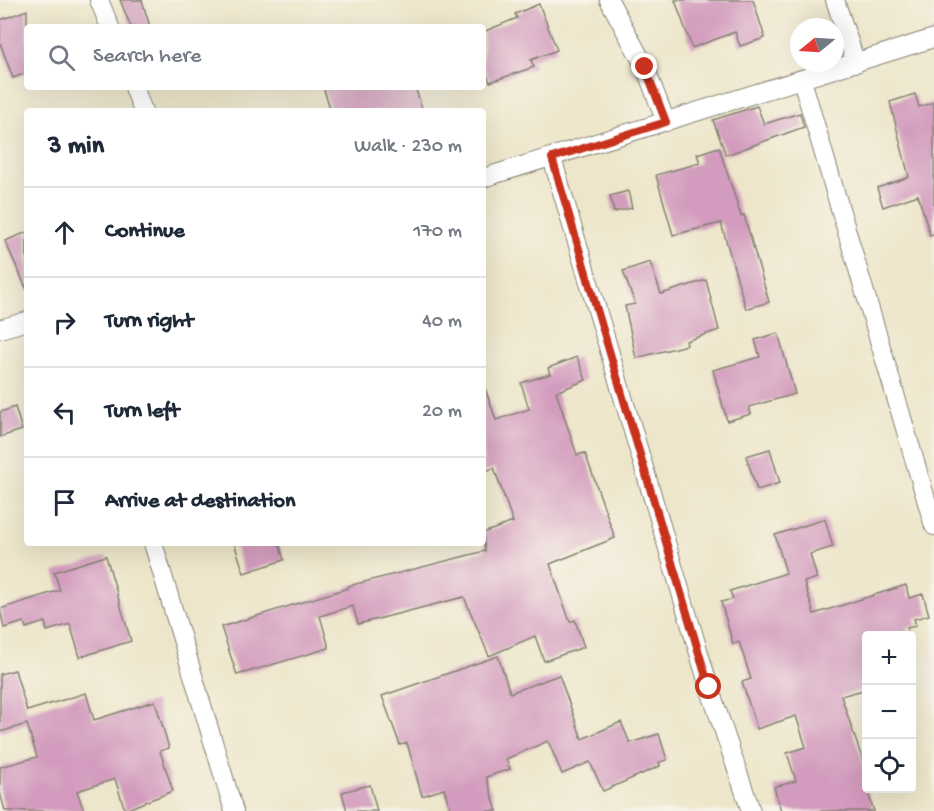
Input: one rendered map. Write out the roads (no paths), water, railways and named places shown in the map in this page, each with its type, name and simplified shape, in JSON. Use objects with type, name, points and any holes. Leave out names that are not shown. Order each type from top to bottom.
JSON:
[{"type":"street","points":[[99,0],[109,24]]},
{"type":"street","points":[[609,0],[645,67],[666,122]]},
{"type":"street","points":[[835,0],[856,63]]},
{"type":"street","points":[[486,177],[934,38]]},
{"type":"street","points":[[802,80],[934,526]]},
{"type":"street","points":[[135,90],[142,108]]},
{"type":"street","points":[[552,158],[709,687],[751,811]]},
{"type":"street","points":[[0,329],[24,322]]},
{"type":"street","points":[[154,546],[234,811]]}]
